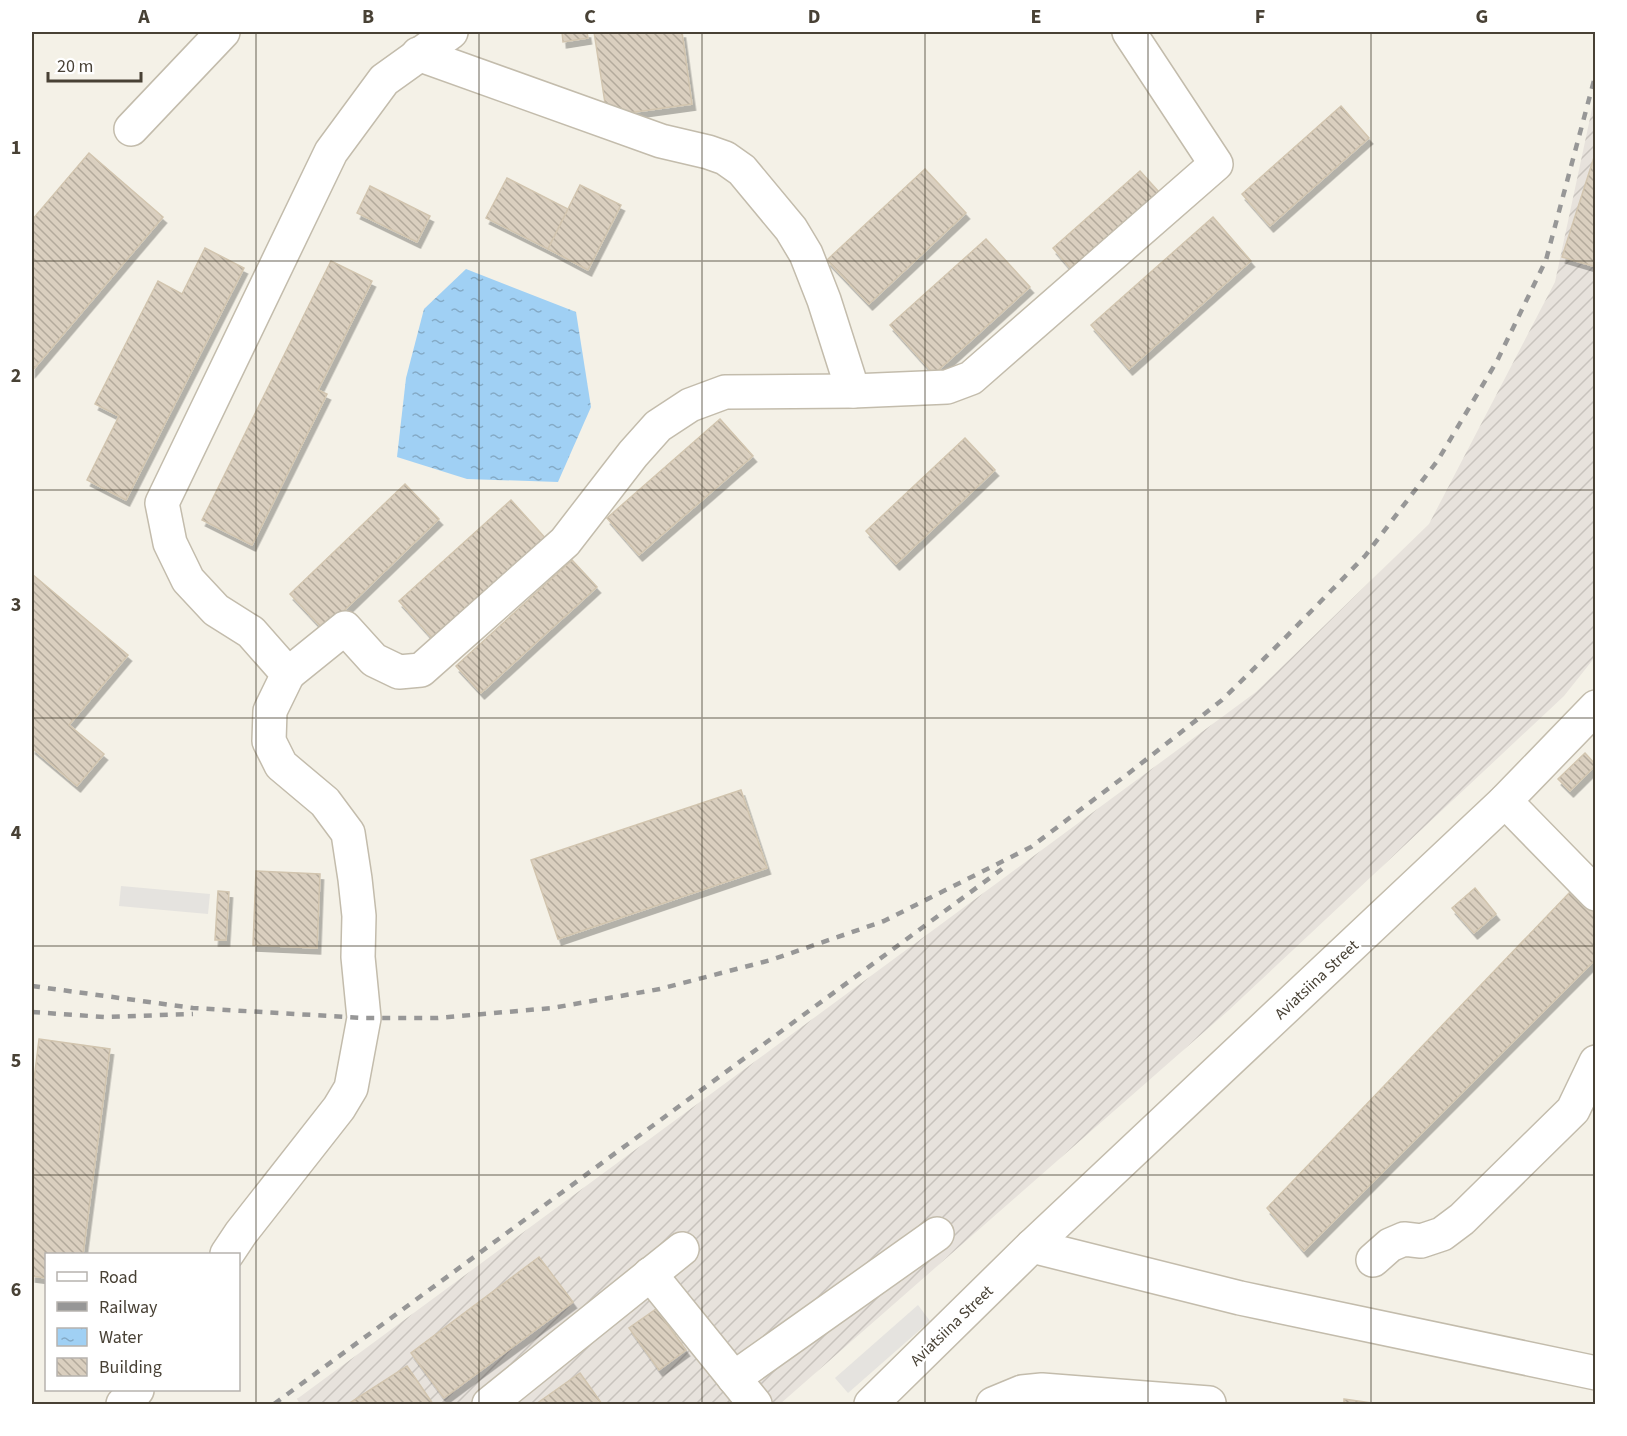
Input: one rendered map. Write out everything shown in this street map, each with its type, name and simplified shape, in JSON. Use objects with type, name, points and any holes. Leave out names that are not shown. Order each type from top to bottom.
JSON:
[{"type":"street","points":[[130,129],[223,32]]},
{"type":"street","points":[[288,674],[251,632],[216,610],[188,580],[170,543],[162,503],[331,152],[384,80],[451,32]]},
{"type":"street","points":[[228,1253],[240,1233],[339,1107],[351,1088],[363,1034],[364,1018],[358,957],[359,916],[348,833],[325,802],[281,765],[269,741],[270,711],[288,674],[345,628],[374,660],[399,672],[422,670],[565,542],[658,426],[690,405],[725,392],[853,391],[947,387],[971,378],[1216,164],[1130,32]]},
{"type":"street","points":[[418,54],[662,141],[725,158],[742,171],[791,229],[806,254],[824,300],[853,391]]},
{"type":"street","name":"Aviatsiina Street","points":[[871,1404],[1032,1246],[1505,801],[1596,708]]},
{"type":"street","points":[[1505,801],[1596,894]]},
{"type":"street","points":[[1373,1260],[1390,1245],[1404,1239],[1422,1241],[1442,1234],[1462,1219],[1573,1110],[1596,1062]]},
{"type":"street","points":[[734,1378],[937,1234]]},
{"type":"street","points":[[1032,1246],[1240,1298],[1596,1373]]},
{"type":"street","points":[[489,1404],[682,1249]]},
{"type":"street","points":[[650,1274],[755,1404]]},
{"type":"street","points":[[993,1404],[1022,1392],[1042,1390],[1209,1403]]},
{"type":"street","points":[[123,1404],[135,1391]]},
{"type":"shaded area","points":[[1595,95],[1595,657],[1564,696],[1229,1010],[780,1404],[300,1404],[297,1399],[1256,692],[1429,524],[1555,282]]},
{"type":"shaded area","points":[[121,886],[210,894],[208,914],[119,906]]},
{"type":"shaded area","points":[[918,1305],[930,1321],[848,1393],[835,1378]]},
{"type":"water","points":[[466,269],[576,312],[591,407],[558,482],[467,479],[397,457],[406,378],[424,309]]},
{"type":"building","points":[[562,32],[587,32],[588,38],[563,42]]},
{"type":"building","points":[[594,32],[682,32],[692,104],[607,116]]},
{"type":"building","points":[[1341,106],[1369,138],[1270,226],[1242,194]]},
{"type":"building","points":[[1596,151],[1596,267],[1562,257]]},
{"type":"building","points":[[89,153],[163,217],[32,371],[32,220]]},
{"type":"building","points":[[925,169],[966,213],[869,304],[827,260]]},
{"type":"building","points":[[1140,171],[1159,192],[1071,269],[1053,248]]},
{"type":"building","points":[[507,178],[568,209],[548,249],[486,218]]},
{"type":"building","points":[[580,185],[621,205],[588,270],[548,249]]},
{"type":"building","points":[[370,186],[430,216],[417,242],[357,213]]},
{"type":"building","points":[[1213,217],[1251,261],[1129,369],[1091,325]]},
{"type":"building","points":[[986,239],[1030,287],[934,374],[890,325]]},
{"type":"building","points":[[205,248],[244,268],[126,500],[87,480],[119,416],[95,404],[158,281],[182,294]]},
{"type":"building","points":[[331,261],[372,281],[318,390],[327,394],[252,545],[202,520]]},
{"type":"building","points":[[720,419],[753,456],[639,555],[607,518]]},
{"type":"building","points":[[965,438],[995,470],[896,564],[866,531]]},
{"type":"building","points":[[405,484],[439,519],[324,630],[290,594]]},
{"type":"building","points":[[511,500],[547,540],[435,641],[399,601]]},
{"type":"building","points":[[572,560],[597,587],[481,693],[456,666]]},
{"type":"building","points":[[32,574],[128,655],[69,725],[104,754],[77,786],[32,748]]},
{"type":"building","points":[[1585,753],[1596,765],[1570,791],[1558,779]]},
{"type":"building","points":[[741,790],[767,868],[558,939],[531,860]]},
{"type":"building","points":[[256,871],[320,874],[317,948],[253,945]]},
{"type":"building","points":[[1475,888],[1496,914],[1474,933],[1452,908]]},
{"type":"building","points":[[218,891],[229,892],[226,940],[215,940]]},
{"type":"building","points":[[1571,891],[1596,913],[1596,959],[1304,1251],[1267,1208]]},
{"type":"building","points":[[39,1039],[110,1049],[83,1253],[45,1253],[45,1278],[32,1276],[32,1096]]},
{"type":"building","points":[[539,1257],[573,1302],[444,1398],[411,1353]]},
{"type":"building","points":[[656,1309],[686,1350],[659,1370],[629,1328]]},
{"type":"building","points":[[407,1366],[433,1404],[348,1404]]},
{"type":"building","points":[[580,1373],[602,1404],[536,1404]]},
{"type":"building","points":[[1344,1399],[1379,1404],[1344,1404]]},
{"type":"railway","points":[[32,986],[193,1008],[364,1018],[437,1018],[552,1008],[660,989],[771,960],[884,921],[1031,847],[1222,700],[1365,556],[1438,460],[1497,361],[1546,260],[1596,73]]},
{"type":"railway","points":[[274,1404],[1002,869]]},
{"type":"railway","points":[[32,1012],[104,1017],[193,1014]]}]
